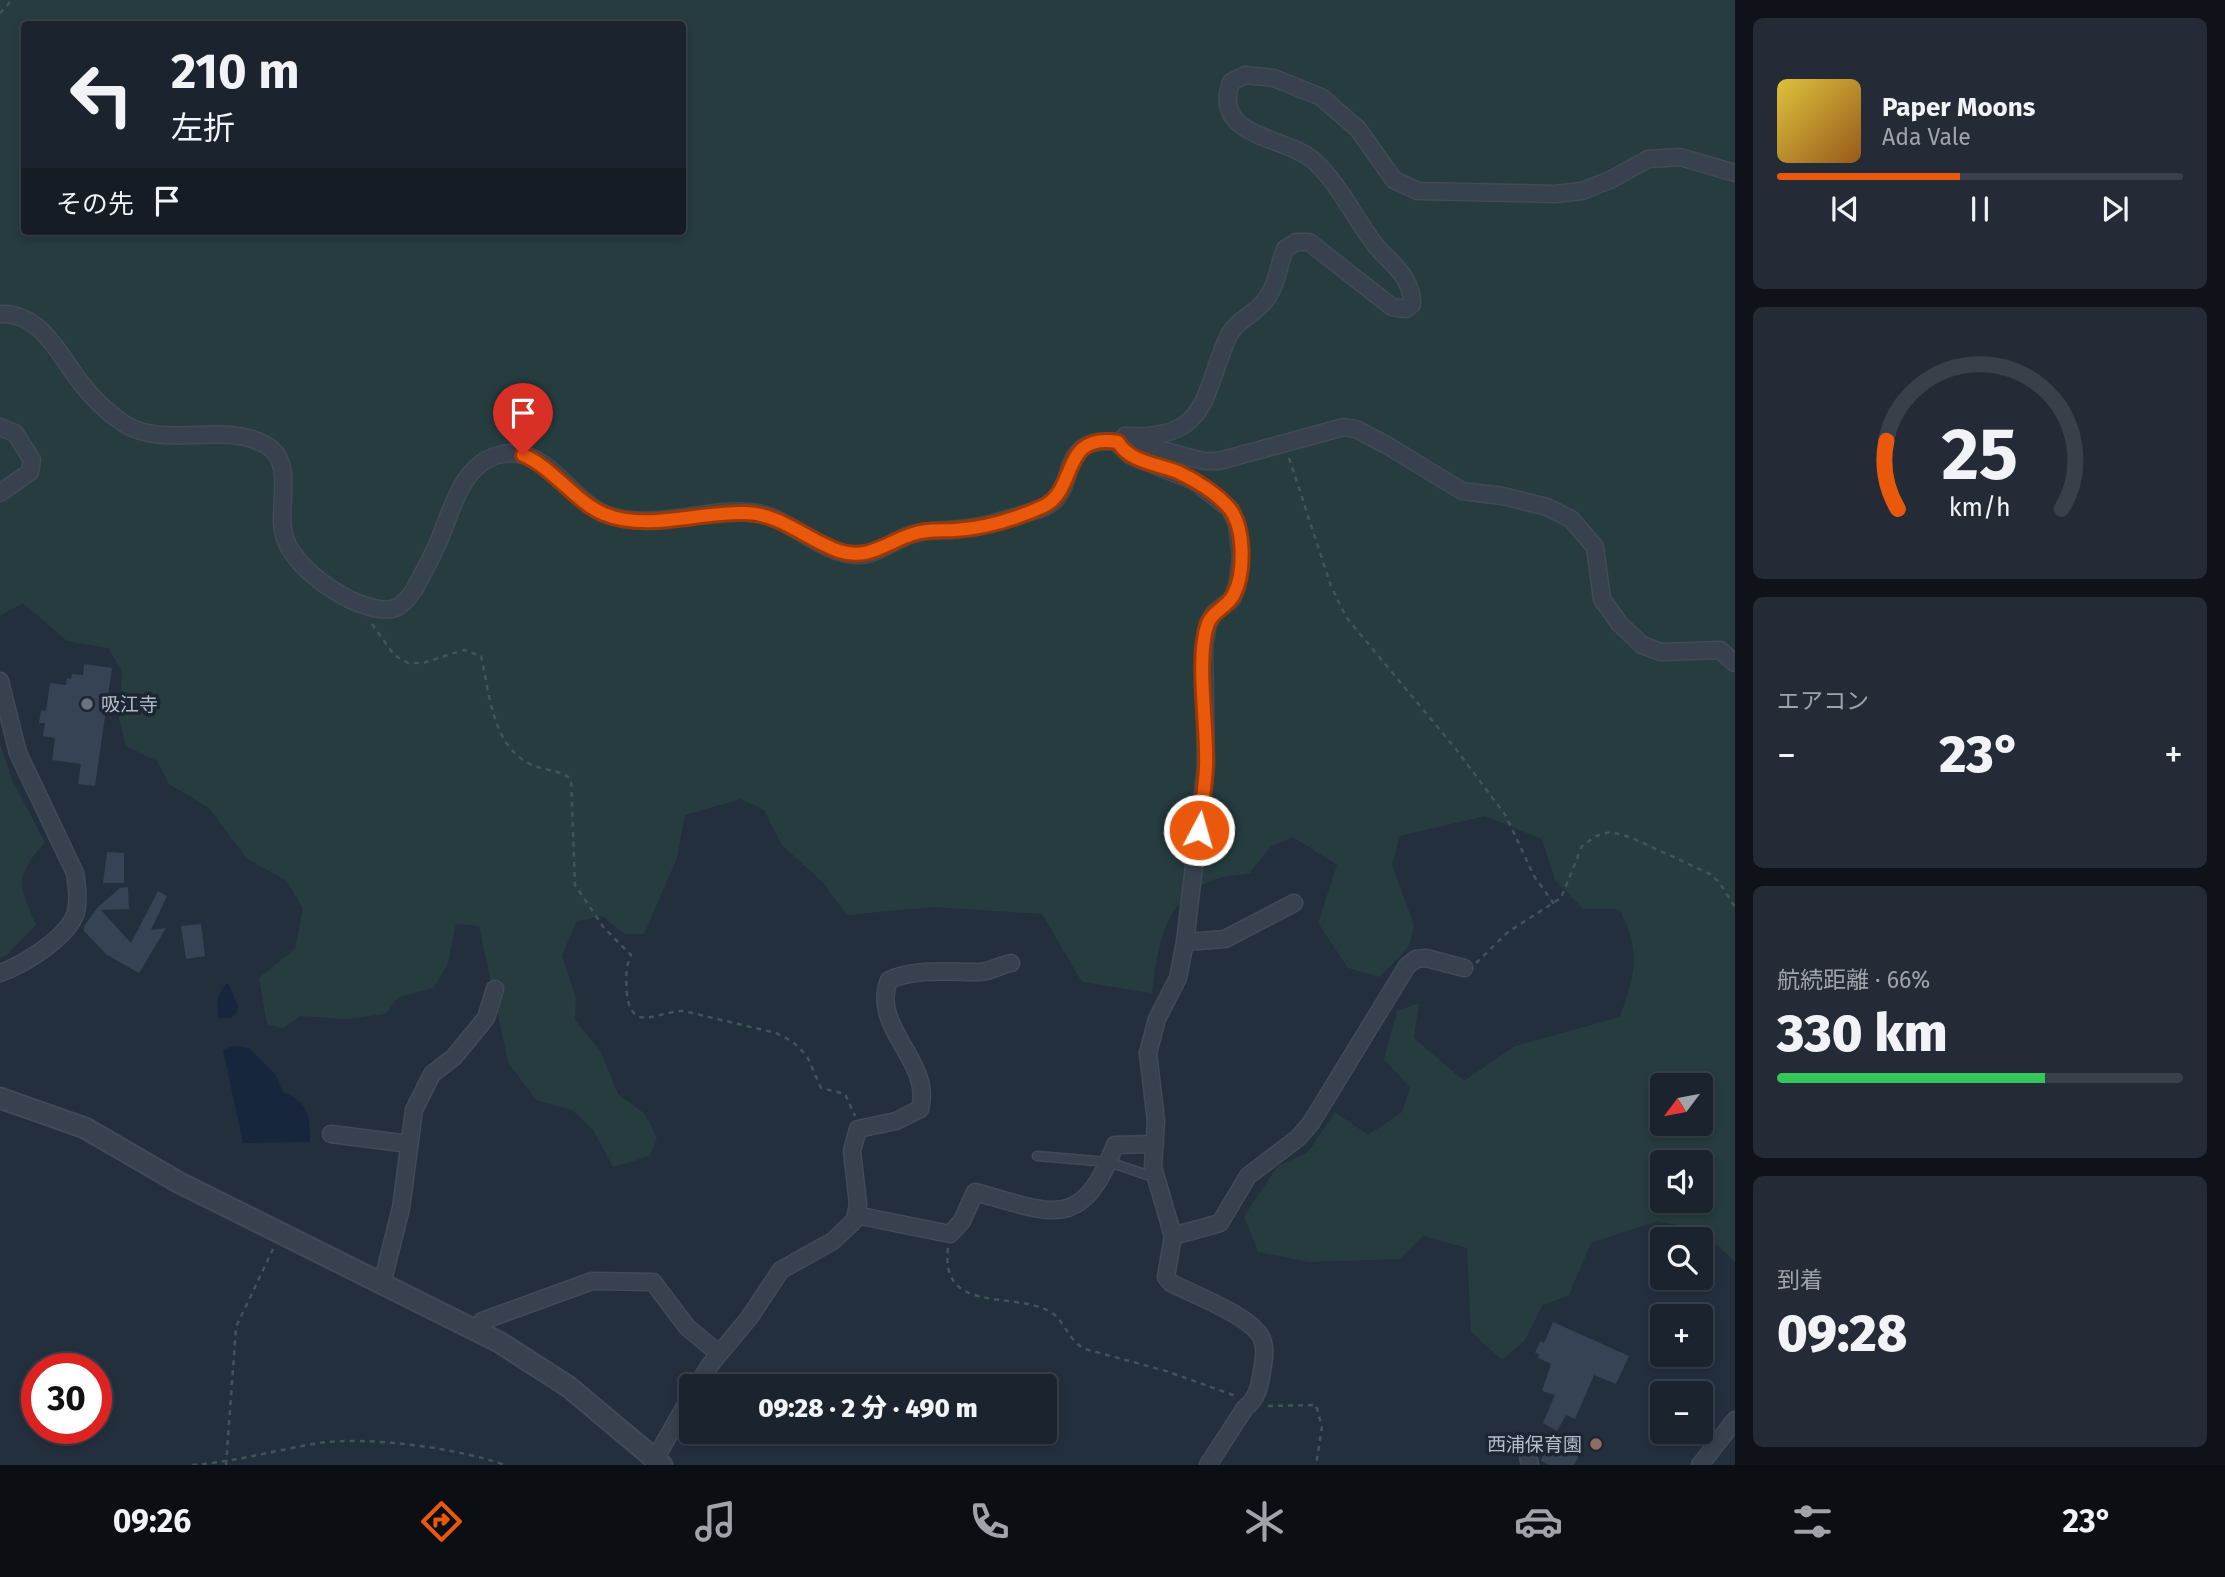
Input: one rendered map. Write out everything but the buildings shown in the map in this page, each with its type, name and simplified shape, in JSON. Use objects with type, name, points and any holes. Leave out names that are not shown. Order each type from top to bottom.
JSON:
[{"type":"street","points":[[1115,442],[1122,436],[1143,437],[1166,432],[1187,422],[1202,407],[1230,332],[1237,322],[1264,302],[1275,286],[1285,249],[1296,242],[1310,242],[1392,307],[1406,309],[1412,304],[1412,292],[1403,275],[1378,248],[1314,160],[1294,146],[1264,139],[1246,130],[1231,115],[1226,96],[1231,82],[1245,75],[1274,78],[1321,97],[1358,129],[1394,180],[1418,191],[1555,194],[1582,191],[1611,180],[1647,159],[1680,157],[1735,173]]},
{"type":"street","points":[[0,314],[12,314],[30,321],[48,338],[82,385],[106,411],[130,428],[158,434],[226,436],[256,441],[269,447],[279,457],[282,471],[281,521],[285,539],[296,556],[315,575],[357,603],[388,611],[402,607],[437,545],[466,480],[479,464],[506,453],[523,455],[543,464],[602,513],[618,518],[675,520],[759,514],[782,522],[839,551],[858,555],[878,550],[912,534],[987,526],[1055,501],[1062,491],[1071,461],[1080,450],[1092,444],[1115,442],[1212,461],[1330,429],[1356,429],[1462,491],[1514,499],[1547,508],[1572,519],[1595,547],[1602,599],[1619,622],[1642,645],[1661,652],[1720,650],[1735,663]]},
{"type":"street","points":[[0,427],[15,433],[32,460],[30,472],[0,493]]},
{"type":"street","points":[[1115,442],[1131,456],[1179,473],[1218,499],[1230,509],[1237,524],[1240,546],[1237,587],[1232,599],[1214,613],[1208,624],[1204,645],[1206,766],[1185,942],[1178,978],[1157,1019],[1148,1053],[1155,1144],[1153,1167],[1173,1236],[1165,1269],[1171,1283],[1243,1320],[1257,1331],[1263,1341],[1261,1382],[1251,1404],[1245,1408],[1208,1465]]},
{"type":"street","points":[[0,681],[18,753],[75,873],[77,893],[76,911],[59,935],[24,962],[0,973]]},
{"type":"street","points":[[1185,942],[1225,939],[1294,903]]},
{"type":"street","points":[[1173,1236],[1220,1223],[1248,1177],[1298,1138],[1377,1017],[1406,966],[1416,959],[1426,958],[1464,968]]},
{"type":"street","points":[[705,1374],[718,1353],[749,1318],[781,1270],[833,1241],[847,1230],[856,1215],[858,1204],[852,1151],[858,1129],[912,1115],[920,1109],[923,1098],[918,1073],[890,1023],[886,988],[889,980],[900,976],[957,969],[980,972],[1012,963]]},
{"type":"street","points":[[382,1284],[401,1208],[414,1110],[428,1082],[454,1057],[486,1018],[495,989]]},
{"type":"street","points":[[0,1098],[85,1128],[178,1182],[542,1367],[659,1462],[679,1421]]},
{"type":"street","points":[[331,1134],[409,1144]]},
{"type":"street","points":[[856,1215],[950,1234],[962,1221],[975,1192],[1014,1202],[1070,1210],[1082,1204],[1094,1191],[1115,1146],[1155,1144]]},
{"type":"street","points":[[477,1332],[482,1321],[592,1281],[653,1282],[687,1327],[718,1353]]},
{"type":"street","points":[[1700,1465],[1735,1420]]},
{"type":"lane","points":[[1037,1156],[1109,1162],[1156,1178]]},
{"type":"path","points":[[0,13],[12,0]]},
{"type":"path","points":[[1285,443],[1331,586],[1346,617],[1455,748],[1506,816],[1534,876],[1554,904]]},
{"type":"path","points":[[357,603],[394,655],[408,663],[423,663],[464,650],[481,656],[498,727],[511,749],[530,764],[561,771],[571,779],[575,885],[604,928],[631,955],[626,980],[629,1009],[634,1016],[641,1018],[670,1011],[684,1011],[776,1033],[792,1041],[807,1056],[821,1088],[845,1094],[852,1103],[858,1129]]},
{"type":"path","points":[[1464,968],[1484,956],[1508,932],[1554,904],[1567,890],[1582,846],[1596,836],[1610,832],[1630,837],[1710,874],[1719,882],[1735,908]]},
{"type":"path","points":[[226,1464],[236,1327],[281,1233]]},
{"type":"path","points":[[950,1234],[947,1261],[950,1276],[960,1289],[985,1298],[1037,1306],[1052,1312],[1074,1343],[1085,1349],[1209,1384],[1251,1404],[1282,1407],[1316,1405],[1322,1427],[1316,1465]]},
{"type":"path","points":[[192,1465],[226,1464],[321,1443],[411,1444],[505,1465]]},
{"type":"green space","points":[[0,0],[1735,0],[1735,1262],[1713,1241],[1713,1227],[1686,1227],[1657,1221],[1591,1243],[1569,1295],[1542,1306],[1525,1340],[1502,1360],[1471,1332],[1467,1248],[1423,1236],[1400,1259],[1309,1262],[1258,1252],[1244,1216],[1278,1166],[1308,1152],[1335,1112],[1368,1135],[1402,1112],[1410,1088],[1384,1059],[1397,1011],[1419,1003],[1414,1038],[1464,1081],[1515,1046],[1620,1017],[1634,963],[1631,938],[1619,909],[1583,909],[1555,880],[1542,839],[1485,816],[1400,836],[1392,865],[1414,925],[1409,946],[1380,977],[1348,968],[1318,923],[1337,865],[1293,837],[1270,847],[1250,873],[1213,880],[1183,900],[1173,912],[1161,942],[1152,993],[1082,982],[1042,914],[933,907],[847,915],[823,883],[782,845],[764,810],[741,799],[685,815],[677,858],[644,934],[625,934],[602,916],[577,921],[562,955],[576,998],[575,1020],[601,1052],[618,1094],[645,1114],[657,1138],[650,1156],[613,1167],[593,1130],[572,1110],[536,1100],[508,1062],[479,926],[456,924],[448,963],[434,988],[398,997],[386,1014],[345,1019],[301,1016],[283,1028],[267,1024],[259,978],[295,949],[303,909],[287,881],[247,859],[209,808],[169,784],[157,761],[126,746],[119,719],[122,671],[108,648],[67,641],[23,603],[0,616]]},
{"type":"green space","points":[[0,744],[12,780],[45,842],[28,864],[22,881],[25,899],[36,925],[7,955],[0,958]]},
{"type":"water","points":[[228,983],[238,1006],[237,1012],[230,1018],[219,1018],[218,999]]},
{"type":"water","points":[[233,1046],[249,1048],[275,1074],[283,1092],[303,1106],[308,1117],[310,1142],[243,1143],[223,1050]]},
{"type":"place","name":"吸江寺","points":[[87,704]]},
{"type":"place","name":"西浦保育園","points":[[1596,1444]]},
{"type":"route","points":[[523,455],[543,464],[602,513],[618,518],[675,520],[744,512],[759,514],[782,522],[839,551],[858,555],[878,550],[912,534],[987,526],[1055,501],[1062,491],[1071,461],[1080,450],[1092,444],[1118,442],[1131,456],[1194,481],[1230,509],[1237,524],[1241,557],[1237,587],[1232,599],[1214,613],[1208,624],[1204,645],[1206,766],[1199,830]]}]
